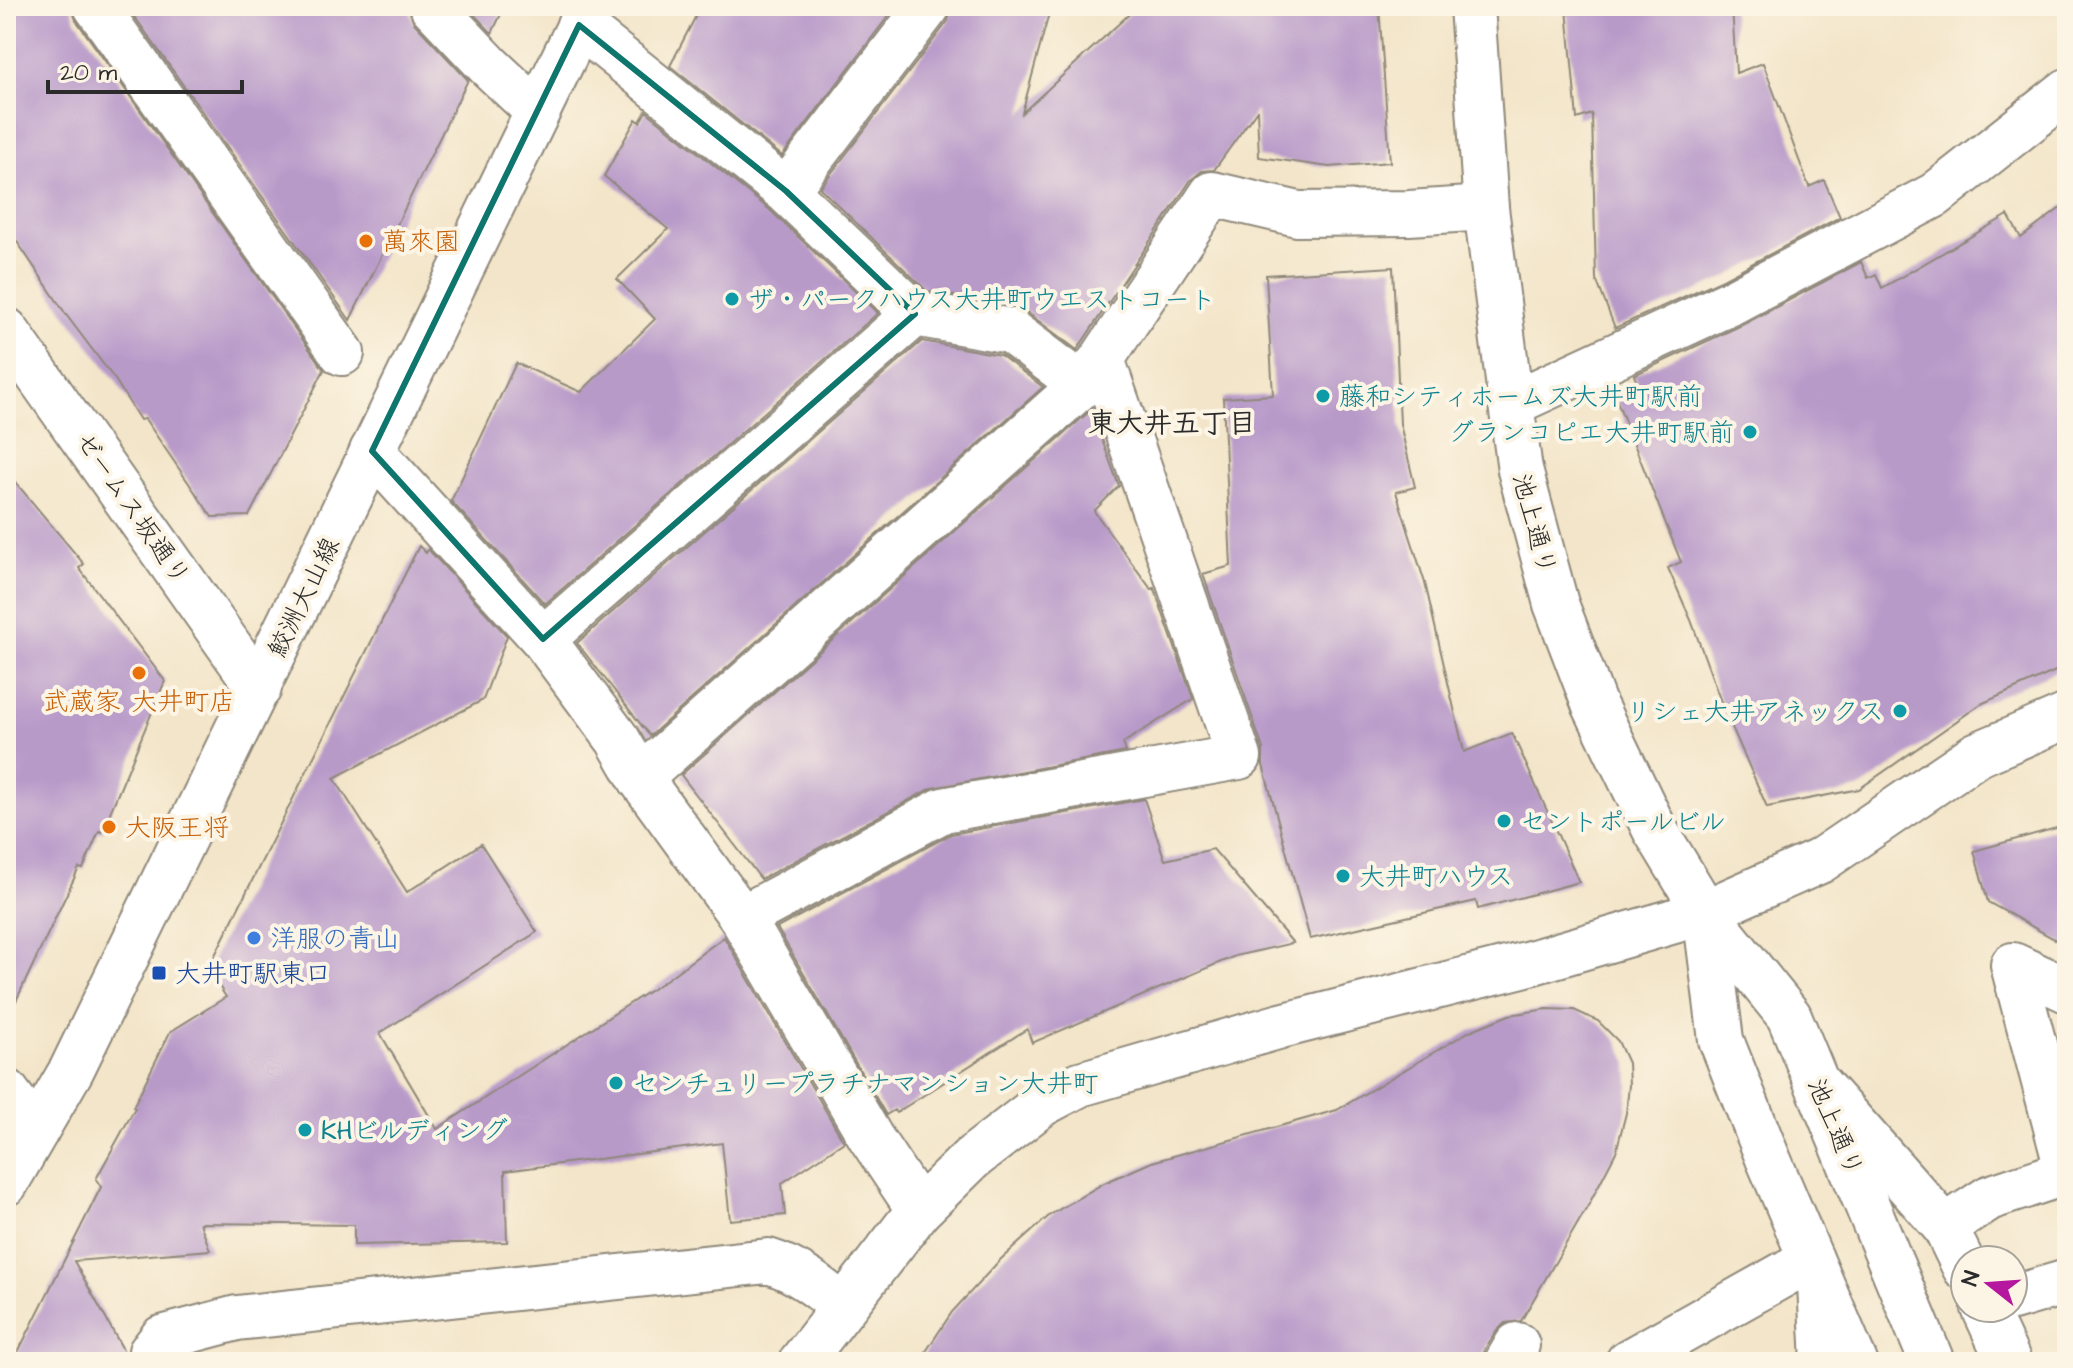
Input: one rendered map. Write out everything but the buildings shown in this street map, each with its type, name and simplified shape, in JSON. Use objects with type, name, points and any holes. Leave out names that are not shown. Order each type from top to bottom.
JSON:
[{"type":"street","points":[[96,6],[342,353]]},
{"type":"street","points":[[432,6],[537,111]]},
{"type":"street","points":[[786,191],[928,6]]},
{"type":"street","name":"池上通り","points":[[1472,6],[1486,208],[1520,470],[1556,604],[1594,704],[1654,828],[1705,912],[1789,1016],[1932,1362]]},
{"type":"street","points":[[584,15],[786,191],[915,314],[1010,331],[1092,372],[1239,757],[943,810],[742,918]]},
{"type":"street","name":"鮫洲大山線","points":[[6,1183],[72,1069],[584,15]]},
{"type":"street","points":[[1511,404],[1734,301],[1935,195],[2067,91]]},
{"type":"street","points":[[640,778],[1092,372],[1212,194],[1298,214],[1409,213],[1486,208]]},
{"type":"street","points":[[543,639],[915,314]]},
{"type":"street","name":"ゼームス坂通り","points":[[6,330],[259,688]]},
{"type":"street","points":[[372,451],[543,639],[618,740],[640,778],[742,918],[871,1138],[919,1210]]},
{"type":"street","points":[[801,1362],[919,1210],[971,1159],[1042,1104],[1080,1084],[1281,1026],[1530,963],[1705,912],[1820,861],[1976,755],[2067,716]]},
{"type":"street","name":"池上通り","points":[[1705,912],[1721,1040],[1855,1362]]},
{"type":"street","points":[[1945,1227],[1989,1198],[2067,1170],[2013,965],[2067,990]]},
{"type":"street","points":[[1817,1082],[1945,1227],[1953,1244]]},
{"type":"street","points":[[6,1091],[36,1131]]},
{"type":"street","points":[[153,1362],[151,1352],[162,1338],[237,1318],[768,1261],[790,1268],[809,1279],[843,1307]]},
{"type":"street","points":[[1628,1362],[1816,1270],[1824,1362]]},
{"type":"street","points":[[2029,1293],[2067,1282]]},
{"type":"street","points":[[1992,1324],[2009,1362]]},
{"type":"highlighted area","points":[[579,25],[786,191],[915,314],[543,639],[372,451]]},
{"type":"place","name":"萬來園","points":[[366,241]]},
{"type":"place","name":"ザ・パークハウス大井町ウエストコート","points":[[732,299]]},
{"type":"place","name":"藤和シティホームズ大井町駅前","points":[[1323,396]]},
{"type":"place","name":"グランコピエ大井町駅前","points":[[1750,432]]},
{"type":"place","name":"武蔵家 大井町店","points":[[139,673]]},
{"type":"place","name":"リシェ大井アネックス","points":[[1900,711]]},
{"type":"place","name":"セントポールビル","points":[[1504,821]]},
{"type":"place","name":"大阪王将","points":[[109,827]]},
{"type":"place","name":"大井町ハウス","points":[[1343,876]]},
{"type":"place","name":"洋服の青山","points":[[254,938]]},
{"type":"place","name":"大井町駅東口","points":[[159,973]]},
{"type":"place","name":"センチュリープラチナマンション大井町","points":[[616,1083]]},
{"type":"place","name":"KHビルディング","points":[[305,1130]]},
{"type":"district","name":"東大井五丁目","points":[[1172,422]]}]
